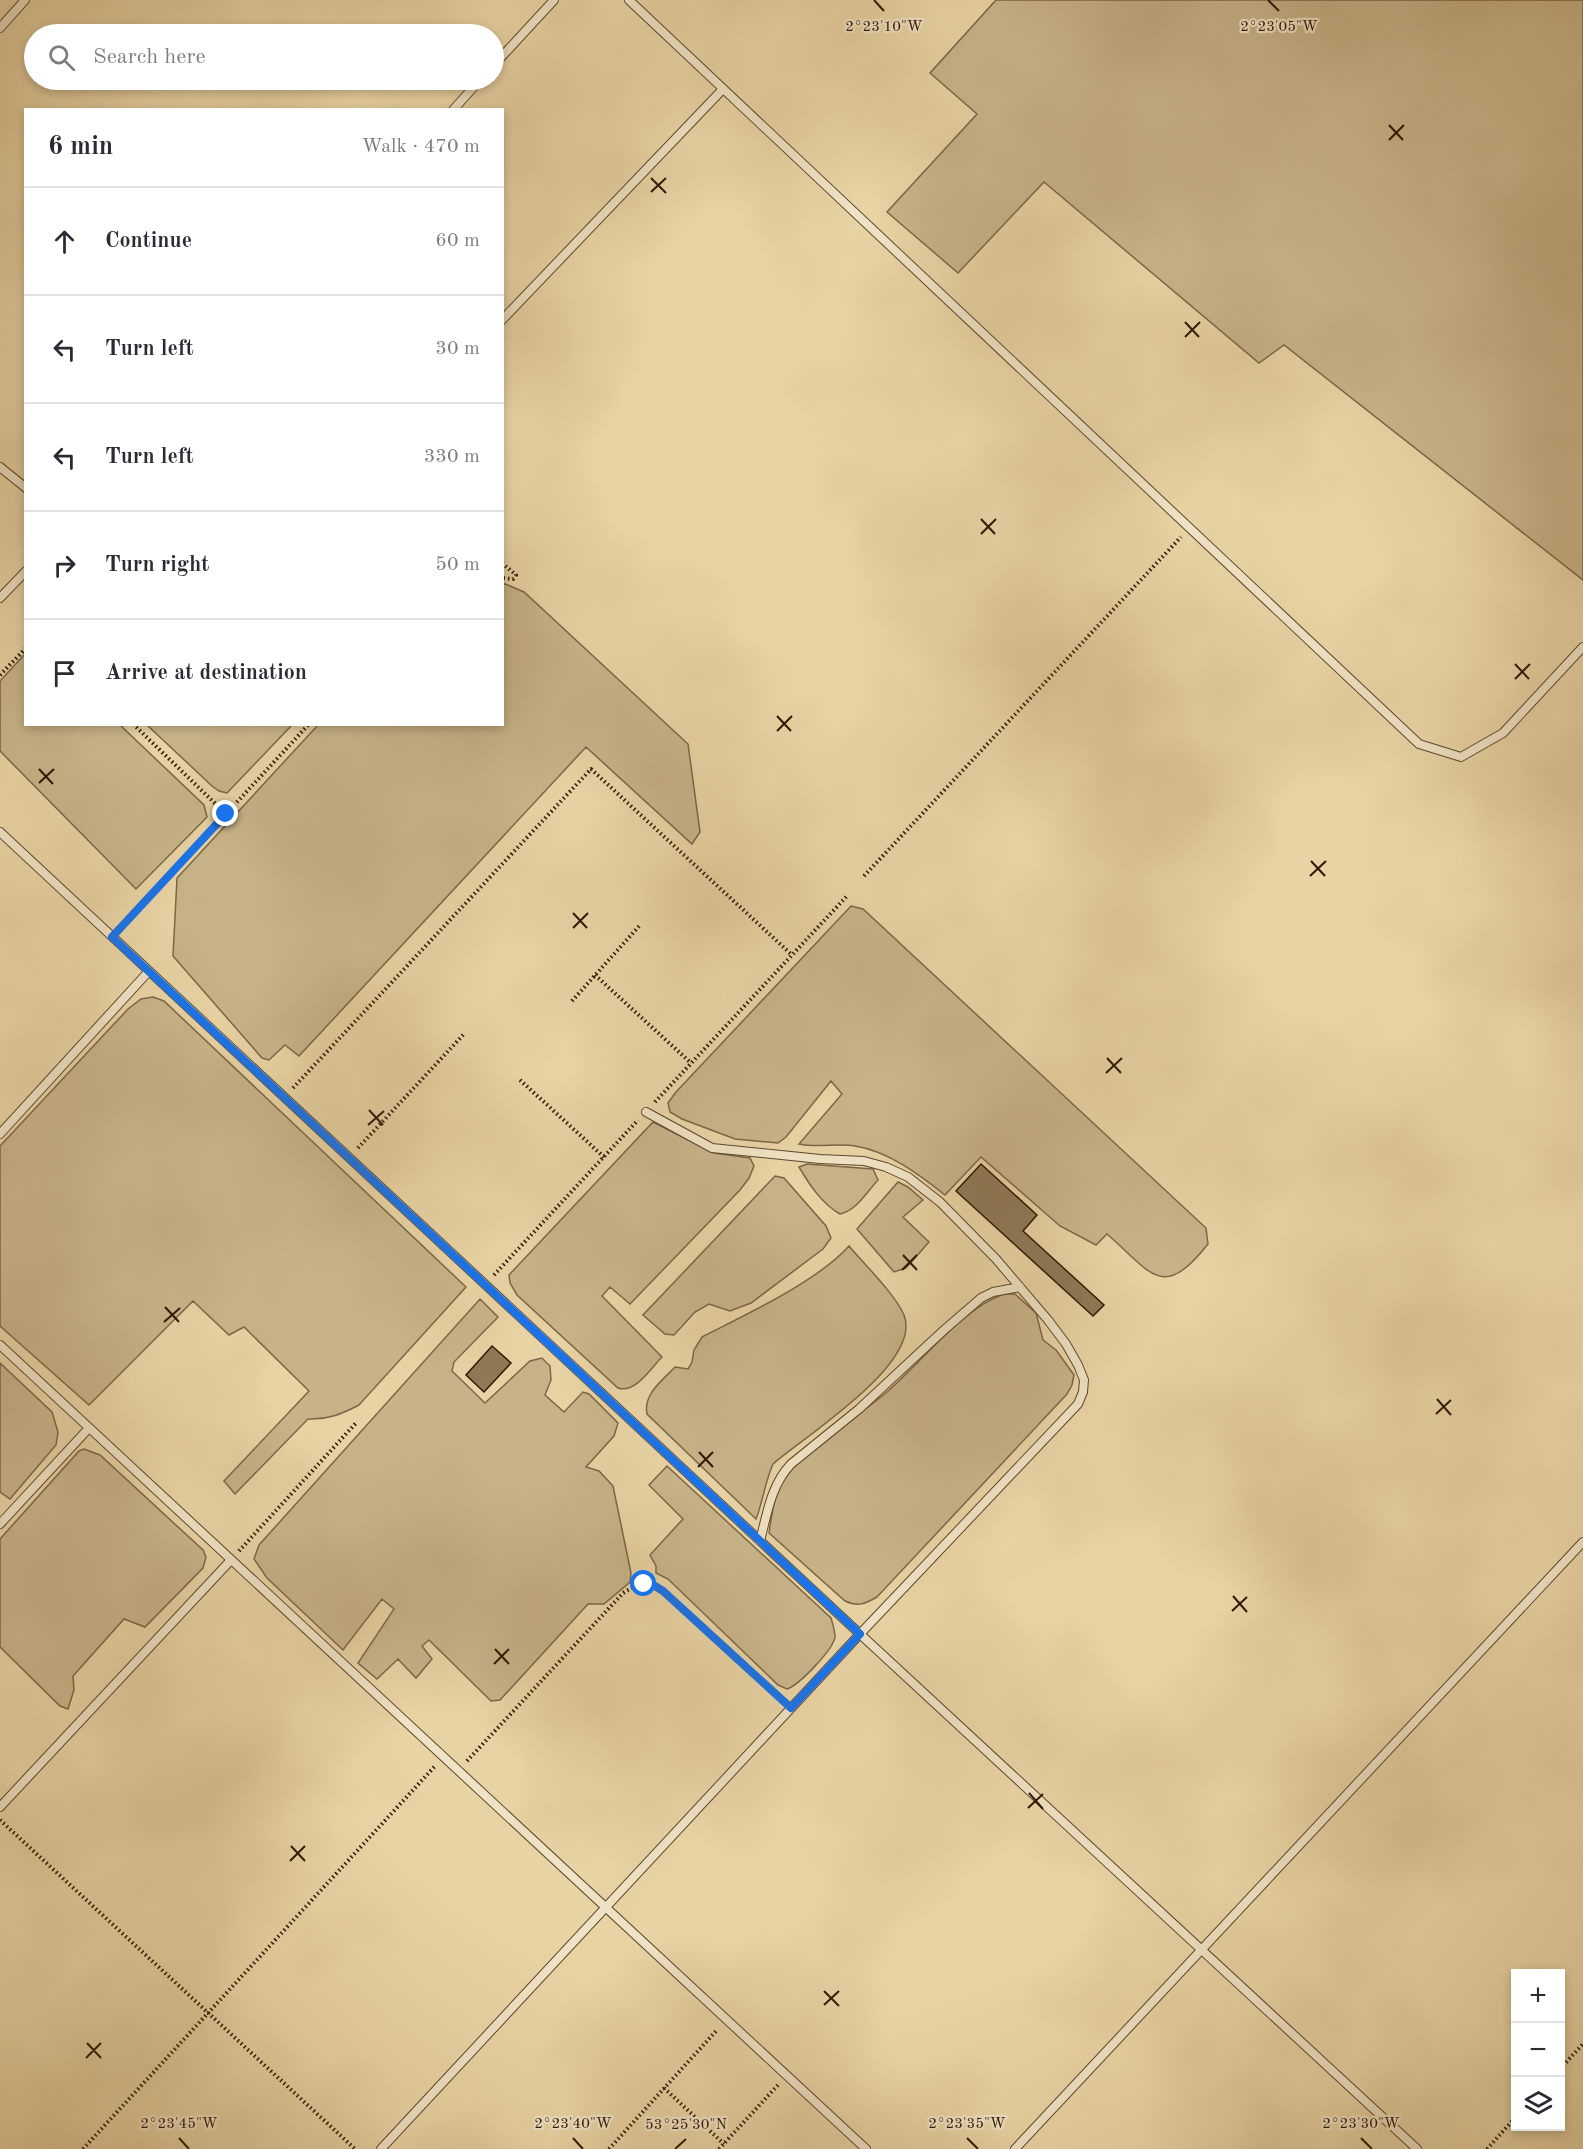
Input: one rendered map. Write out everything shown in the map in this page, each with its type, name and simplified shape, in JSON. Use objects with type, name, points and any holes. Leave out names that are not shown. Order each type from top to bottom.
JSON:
[{"type":"lane","points":[[0,28],[25,0]]},
{"type":"lane","points":[[504,54],[554,0]]},
{"type":"lane","points":[[628,0],[1419,744],[1461,757],[1503,733],[1583,647]]},
{"type":"lane","points":[[504,318],[723,89]]},
{"type":"lane","points":[[455,108],[471,90]]},
{"type":"lane","points":[[0,467],[24,486]]},
{"type":"lane","points":[[0,598],[24,573]]},
{"type":"lane","points":[[0,832],[860,1634],[1417,2149]]},
{"type":"lane","points":[[0,1134],[149,971]]},
{"type":"lane","points":[[381,2149],[860,1634],[1078,1404],[1083,1392],[1084,1380],[1078,1365],[1048,1320],[996,1259],[940,1202],[908,1177],[886,1167],[864,1161],[712,1148],[646,1112]]},
{"type":"lane","points":[[760,1541],[772,1494],[783,1472],[791,1464],[859,1409],[981,1298],[993,1292],[1020,1287]]},
{"type":"lane","points":[[0,1345],[866,2149]]},
{"type":"lane","points":[[0,1524],[89,1428]]},
{"type":"lane","points":[[1015,2149],[1583,1542]]},
{"type":"lane","points":[[0,1807],[231,1560]]},
{"type":"path","points":[[864,876],[1189,527]]},
{"type":"path","points":[[504,565],[516,575],[513,579],[504,578]]},
{"type":"path","points":[[0,675],[24,650]]},
{"type":"path","points":[[135,726],[226,814]]},
{"type":"path","points":[[112,937],[307,726]]},
{"type":"path","points":[[284,1097],[591,769],[792,955]]},
{"type":"path","points":[[485,1284],[847,896]]},
{"type":"path","points":[[572,1001],[641,924]]},
{"type":"path","points":[[595,975],[691,1063]]},
{"type":"path","points":[[349,1158],[464,1034]]},
{"type":"path","points":[[520,1080],[604,1157]]},
{"type":"path","points":[[231,1560],[356,1423]]},
{"type":"path","points":[[458,1770],[623,1593],[634,1586],[644,1584],[655,1586],[663,1591],[791,1708]]},
{"type":"path","points":[[83,2149],[444,1757]]},
{"type":"path","points":[[0,1821],[355,2149]]},
{"type":"path","points":[[609,2149],[727,2019]]},
{"type":"path","points":[[1565,2063],[1583,2044]]},
{"type":"path","points":[[719,2149],[787,2075]]},
{"type":"path","points":[[664,2088],[724,2144]]},
{"type":"path","points":[[1486,2149],[1511,2121]]},
{"type":"shaded area","points":[[996,0],[1583,0],[1583,580],[1284,345],[1259,363],[1044,182],[958,273],[887,212],[977,114],[930,73]]},
{"type":"shaded area","points":[[504,583],[524,592],[688,744],[700,832],[692,844],[586,747],[299,1056],[285,1045],[269,1060],[262,1058],[173,956],[177,878],[317,726],[504,726]]},
{"type":"shaded area","points":[[24,655],[24,726],[121,726],[204,805],[207,817],[136,889],[0,751],[0,681]]},
{"type":"shaded area","points":[[148,726],[291,726],[227,793],[212,786]]},
{"type":"shaded area","points":[[851,906],[863,909],[1206,1228],[1208,1244],[1192,1262],[1168,1277],[1147,1270],[1107,1234],[1096,1245],[1060,1226],[981,1157],[945,1195],[914,1172],[879,1153],[848,1145],[799,1144],[842,1094],[831,1081],[786,1137],[778,1143],[735,1139],[682,1119],[670,1112],[668,1103],[676,1092]]},
{"type":"shaded area","points":[[153,997],[164,1001],[466,1287],[359,1405],[334,1416],[308,1419],[235,1494],[224,1481],[309,1391],[244,1327],[229,1335],[193,1301],[89,1405],[0,1326],[0,1146],[128,1009],[141,999]]},
{"type":"shaded area","points":[[653,1122],[714,1153],[750,1158],[754,1166],[740,1190],[630,1304],[610,1287],[602,1296],[662,1357],[642,1379],[624,1389],[618,1388],[517,1295],[510,1283],[509,1275]]},
{"type":"shaded area","points":[[807,1164],[873,1169],[878,1180],[856,1205],[840,1214],[816,1193],[807,1180],[799,1167]]},
{"type":"shaded area","points":[[775,1176],[784,1178],[826,1226],[831,1238],[823,1249],[751,1303],[730,1311],[709,1304],[695,1312],[674,1335],[665,1334],[643,1315]]},
{"type":"shaded area","points":[[898,1182],[923,1200],[903,1217],[929,1242],[906,1268],[894,1272],[857,1229]]},
{"type":"shaded area","points":[[849,1246],[900,1307],[904,1315],[905,1334],[896,1355],[858,1397],[773,1464],[756,1519],[647,1414],[648,1400],[655,1388],[675,1367],[688,1369],[694,1350],[702,1337],[800,1284],[836,1259]]},
{"type":"shaded area","points":[[1004,1294],[1015,1294],[1036,1313],[1043,1340],[1056,1350],[1074,1375],[1072,1385],[1067,1394],[877,1597],[861,1604],[845,1601],[769,1533],[774,1503],[782,1482],[809,1453],[888,1391],[958,1323],[988,1301]]},
{"type":"shaded area","points":[[480,1299],[498,1317],[454,1362],[452,1371],[485,1403],[530,1361],[542,1358],[550,1366],[551,1380],[545,1395],[564,1412],[583,1392],[589,1394],[618,1423],[614,1436],[586,1467],[599,1471],[613,1486],[631,1573],[630,1582],[604,1604],[588,1604],[500,1700],[491,1701],[429,1640],[422,1646],[432,1659],[416,1678],[398,1659],[377,1679],[358,1663],[394,1609],[382,1599],[343,1650],[267,1578],[254,1559],[259,1545]]},
{"type":"shaded area","points":[[0,1363],[52,1412],[58,1432],[56,1445],[10,1499],[0,1492]]},
{"type":"shaded area","points":[[84,1449],[100,1455],[203,1550],[206,1557],[203,1568],[145,1627],[124,1619],[73,1676],[74,1690],[68,1709],[60,1706],[0,1647],[0,1539],[79,1451]]},
{"type":"shaded area","points":[[667,1466],[831,1618],[835,1635],[833,1643],[815,1666],[787,1689],[778,1685],[668,1579],[656,1573],[656,1566],[650,1555],[683,1519],[649,1485]]},
{"type":"building","points":[[981,1164],[1037,1215],[1023,1231],[1104,1305],[1093,1316],[956,1191]]},
{"type":"building","points":[[492,1346],[511,1363],[484,1392],[466,1375]]},
{"type":"route","points":[[226,814],[112,937],[860,1634],[791,1708],[663,1591],[655,1586],[644,1584]]}]
